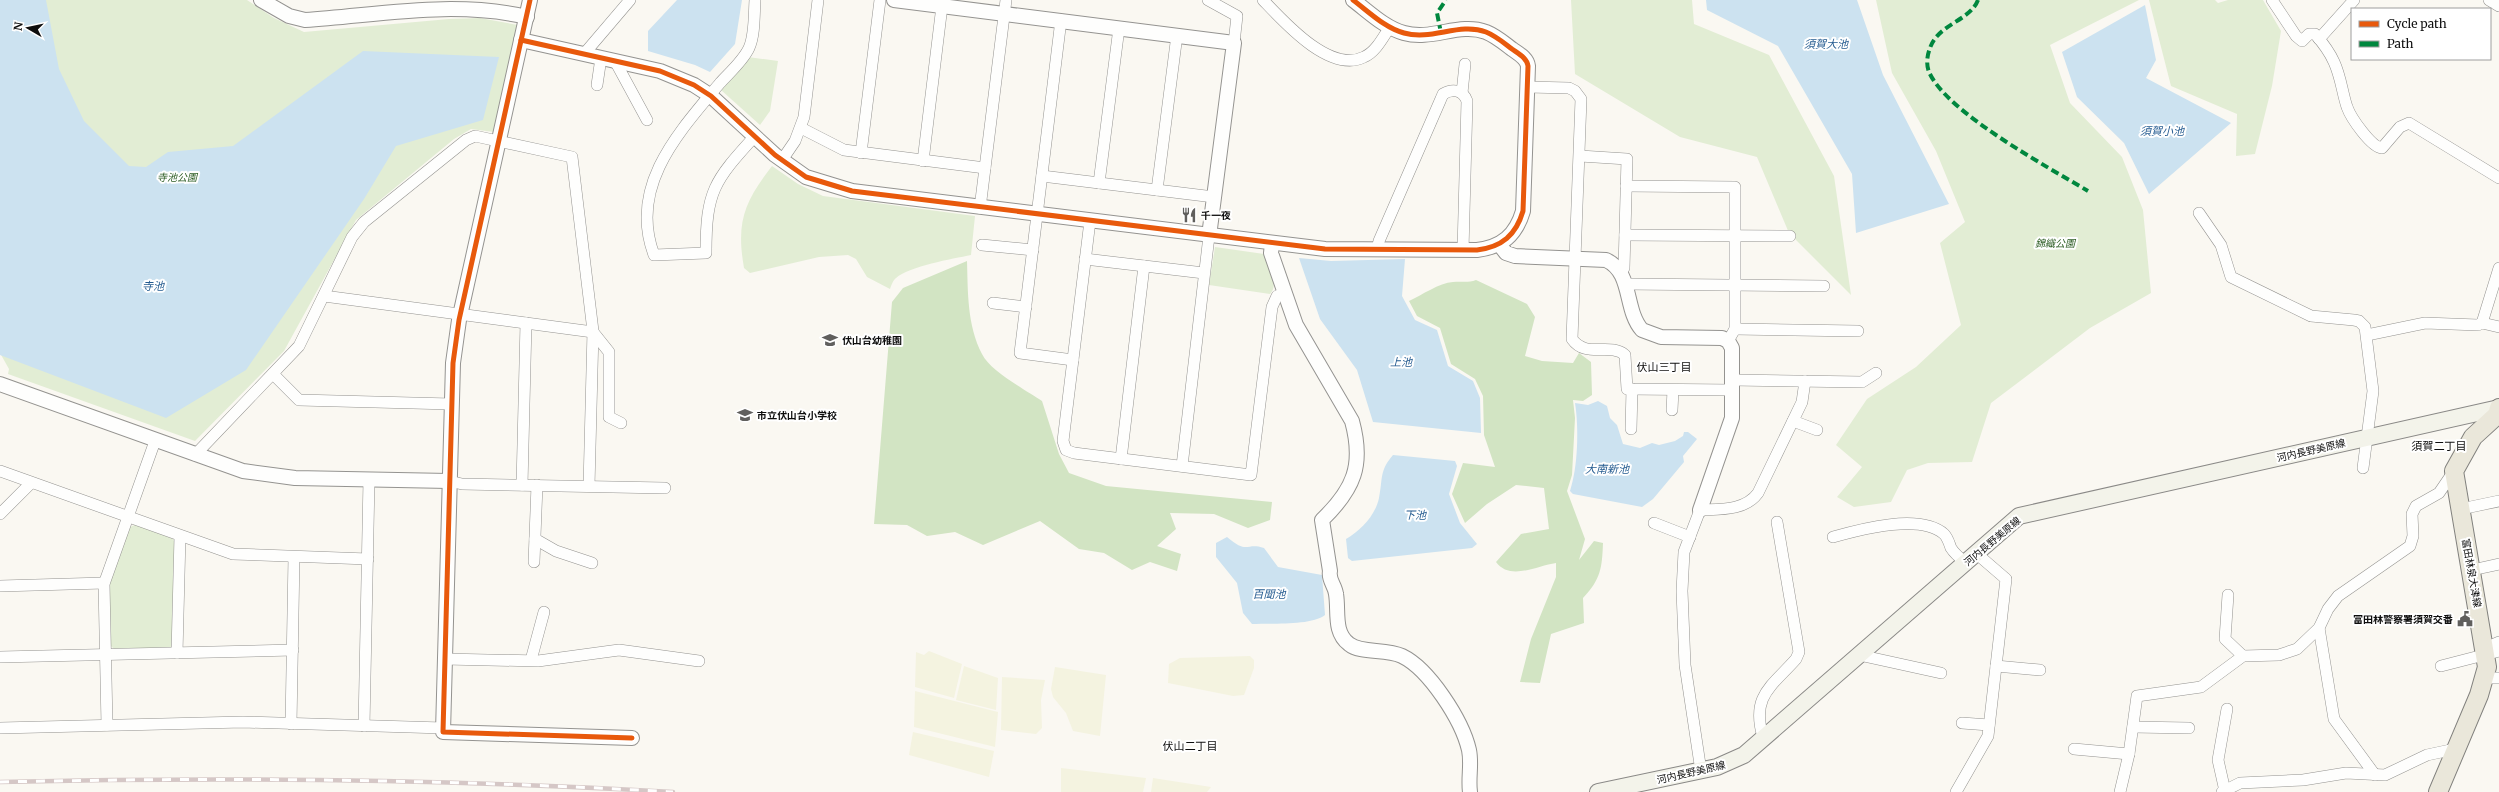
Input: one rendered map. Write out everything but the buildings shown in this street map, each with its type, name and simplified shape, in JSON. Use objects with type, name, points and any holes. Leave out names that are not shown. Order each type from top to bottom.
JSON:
[{"type":"main road","name":"河内長野美原線","points":[[1598,792],[1702,771],[1735,760],[1764,737],[2019,516],[2499,408]]},
{"type":"main road","points":[[2454,471],[2472,437],[2497,415],[2499,408]]},
{"type":"main road","name":"富田林泉大津線","points":[[2438,792],[2455,749],[2492,678],[2492,649],[2472,570],[2454,471]]},
{"type":"street","points":[[261,0],[289,16],[305,20],[443,8],[490,10],[527,17]]},
{"type":"street","points":[[530,0],[461,314],[453,363],[443,732],[632,738]]},
{"type":"street","points":[[584,54],[630,0]]},
{"type":"street","points":[[755,0],[748,50],[676,136],[654,178],[646,224],[647,236],[654,255],[706,253],[707,212],[715,188],[722,175],[755,136]]},
{"type":"street","points":[[782,160],[801,128],[818,0]]},
{"type":"street","points":[[861,153],[880,0]]},
{"type":"street","points":[[894,0],[942,6],[1005,7],[1062,20],[1234,42]]},
{"type":"street","points":[[1182,466],[1204,273],[1237,16],[1208,0]]},
{"type":"street","points":[[1263,0],[1286,24],[1327,55],[1337,60],[1355,61],[1365,57],[1373,51],[1390,27]]},
{"type":"street","points":[[521,40],[660,71],[694,85],[710,95],[782,160],[806,177],[834,188],[980,208],[1272,244],[1325,249],[1463,250],[1489,248],[1499,244],[1515,230],[1523,211],[1528,87],[1526,60],[1486,32],[1463,29],[1420,36],[1404,34],[1390,27],[1353,0]]},
{"type":"street","points":[[2272,0],[2302,41],[2309,34],[2315,34],[2319,39],[2334,62],[2342,83],[2347,108],[2364,134],[2378,148],[2382,148],[2400,127],[2409,123],[2499,178]]},
{"type":"street","points":[[2319,39],[2354,0]]},
{"type":"street","points":[[2489,0],[2499,6]]},
{"type":"street","points":[[923,161],[942,6]]},
{"type":"street","points":[[980,208],[1005,7]]},
{"type":"street","points":[[1062,20],[1020,353],[1073,360]]},
{"type":"street","points":[[1099,183],[1119,28]]},
{"type":"street","points":[[1157,190],[1176,35]]},
{"type":"street","points":[[597,85],[608,59]]},
{"type":"street","points":[[608,59],[647,120]]},
{"type":"street","points":[[1463,250],[1467,101],[1462,93],[1465,64]]},
{"type":"street","points":[[1528,87],[1569,88],[1579,95],[1582,105],[1572,339],[1580,347],[1587,350],[1619,351],[1625,355],[1627,389],[1673,390],[1805,381],[1862,382],[1876,374]]},
{"type":"street","points":[[1377,250],[1379,241],[1440,100],[1448,91],[1462,93]]},
{"type":"street","points":[[801,128],[832,145],[861,153],[985,168]]},
{"type":"street","points":[[195,455],[299,346],[352,237],[364,222],[466,140],[475,136],[572,157],[593,332],[589,486]]},
{"type":"street","points":[[1580,156],[1627,159],[1623,278]]},
{"type":"street","points":[[1042,176],[1214,197]]},
{"type":"street","points":[[1626,186],[1735,187],[1734,286],[1731,335],[1733,385],[1732,418],[1682,559],[1683,646],[1690,705],[1702,771]]},
{"type":"street","points":[[2198,213],[2221,245],[2231,277],[2311,316],[2359,321],[2365,328],[2373,391],[2363,468]]},
{"type":"street","points":[[1090,221],[1063,441],[1066,450],[1121,459],[1251,475],[1272,307],[1277,296],[1285,293]]},
{"type":"street","points":[[1625,235],[1790,236]]},
{"type":"street","points":[[1272,244],[1271,253],[1296,325],[1352,420],[1357,438],[1358,456],[1355,475],[1346,494],[1322,520],[1330,571],[1329,577],[1336,592],[1339,630],[1343,639],[1351,646],[1358,649],[1384,650],[1401,655],[1416,664],[1439,691],[1464,732],[1471,766],[1470,792]]},
{"type":"street","points":[[1499,244],[1510,256],[1606,260],[1614,265],[1623,278],[1635,320],[1638,326],[1647,334],[1661,337],[1722,338],[1731,335],[1858,331]]},
{"type":"street","points":[[982,245],[1033,250]]},
{"type":"street","points":[[1085,259],[1204,273]]},
{"type":"street","points":[[1121,459],[1144,266]]},
{"type":"street","points":[[2482,323],[2499,268]]},
{"type":"street","points":[[1623,278],[1734,286],[1824,286]]},
{"type":"street","points":[[324,296],[593,332],[609,352],[609,417],[621,423]]},
{"type":"street","points":[[993,304],[1026,307]]},
{"type":"street","points":[[522,485],[526,323]]},
{"type":"street","points":[[2367,335],[2425,323],[2478,325],[2482,323],[2499,327]]},
{"type":"street","points":[[273,374],[299,400],[451,404]]},
{"type":"street","points":[[1700,510],[1734,508],[1754,499],[1802,402],[1805,381]]},
{"type":"street","points":[[0,384],[195,455],[243,471],[273,477],[449,482],[462,484],[665,488]]},
{"type":"street","points":[[1631,429],[1632,389]]},
{"type":"street","points":[[1672,410],[1673,390]]},
{"type":"street","points":[[1793,421],[1817,430]]},
{"type":"street","points":[[107,725],[104,583],[155,441]]},
{"type":"street","points":[[2120,792],[2129,754],[2137,696],[2201,687],[2243,656],[2290,653],[2297,649],[2319,628],[2328,608],[2338,596],[2410,546],[2412,536],[2412,514],[2416,506],[2439,493],[2454,471]]},
{"type":"street","points":[[0,472],[233,554],[368,559]]},
{"type":"street","points":[[364,726],[369,480]]},
{"type":"street","points":[[0,514],[31,483]]},
{"type":"street","points":[[534,562],[537,485]]},
{"type":"street","points":[[2461,509],[2499,501]]},
{"type":"street","points":[[1764,737],[1759,723],[1761,701],[1796,659],[1799,652],[1777,522]]},
{"type":"street","points":[[1833,537],[1874,528],[1917,522],[1928,525],[1945,534],[1952,549],[1972,558],[2006,579],[1988,736],[1956,792]]},
{"type":"street","points":[[1654,523],[1690,537]]},
{"type":"street","points":[[177,653],[180,536]]},
{"type":"street","points":[[535,539],[556,551],[592,563]]},
{"type":"street","points":[[291,724],[294,557]]},
{"type":"street","points":[[2472,570],[2499,564]]},
{"type":"street","points":[[0,586],[104,583]]},
{"type":"street","points":[[2228,595],[2226,640],[2243,656]]},
{"type":"street","points":[[531,660],[544,612]]},
{"type":"street","points":[[2319,628],[2334,719],[2375,775]]},
{"type":"street","points":[[2441,666],[2492,649]]},
{"type":"street","points":[[0,657],[292,650]]},
{"type":"street","points":[[445,659],[531,660],[619,650],[700,661]]},
{"type":"street","points":[[1859,655],[1941,673]]},
{"type":"street","points":[[1996,666],[2040,670]]},
{"type":"street","points":[[2227,710],[2218,760],[2224,791],[2240,783],[2303,780],[2346,773],[2385,775],[2427,755],[2455,749]]},
{"type":"street","points":[[0,728],[243,722],[443,728]]},
{"type":"street","points":[[1962,723],[1989,725]]},
{"type":"street","points":[[2133,728],[2189,728]]},
{"type":"street","points":[[2074,749],[2129,754]]},
{"type":"green space","name":"寺池","points":[[0,0],[247,0],[274,18],[304,32],[449,19],[480,18],[518,25],[494,132],[471,129],[454,139],[356,220],[284,351],[195,441],[8,374],[9,369],[0,353]]},
{"type":"green space","points":[[1571,0],[1692,0],[1694,24],[1769,55],[1834,176],[1851,295],[1789,233],[1757,157],[1680,137],[1575,74]]},
{"type":"green space","name":"錦織公園","points":[[1876,0],[2139,0],[2050,45],[2070,103],[2122,157],[2143,210],[2151,293],[2090,328],[1991,403],[1972,462],[1928,463],[1907,470],[1891,502],[1854,507],[1837,497],[1862,467],[1836,445],[1867,399],[1916,367],[1961,325],[1940,243],[1965,222],[1936,151],[1892,73]]},
{"type":"green space","points":[[2149,0],[2215,0],[2218,3],[2228,0],[2263,0],[2281,31],[2272,86],[2255,154],[2236,156],[2237,114],[2171,86]]},
{"type":"green space","points":[[748,57],[778,61],[770,111],[760,125],[721,90]]},
{"type":"green space","points":[[772,166],[798,184],[823,196],[975,216],[971,255],[911,270],[895,279],[890,289],[867,277],[856,259],[848,255],[819,257],[750,273],[744,268],[742,252],[741,238],[744,213],[762,179]]},
{"type":"green space","points":[[1215,247],[1264,254],[1274,280],[1273,290],[1270,294],[1209,285]]},
{"type":"green space","points":[[967,261],[969,308],[973,332],[982,354],[992,367],[1042,401],[1059,454],[1069,473],[1106,486],[1272,502],[1270,520],[1248,528],[1214,514],[1170,513],[1176,529],[1157,546],[1181,554],[1177,571],[1150,562],[1132,570],[1104,553],[1079,549],[1040,521],[983,545],[955,532],[927,536],[907,525],[874,524],[892,302],[903,288]]},
{"type":"green space","points":[[1476,280],[1527,304],[1535,317],[1525,356],[1542,361],[1573,363],[1579,353],[1591,362],[1592,395],[1583,401],[1573,400],[1575,418],[1572,475],[1567,491],[1585,539],[1579,560],[1594,541],[1603,543],[1601,566],[1594,585],[1583,598],[1584,623],[1551,634],[1540,683],[1520,682],[1531,639],[1556,577],[1556,563],[1524,571],[1508,571],[1496,562],[1521,534],[1549,529],[1544,488],[1516,485],[1487,504],[1465,523],[1452,494],[1463,463],[1495,467],[1484,435],[1483,396],[1475,379],[1451,364],[1440,328],[1417,316],[1409,301],[1448,283]]},
{"type":"green space","points":[[137,524],[172,537],[176,545],[174,643],[169,649],[116,651],[110,645],[109,585],[130,527]]},
{"type":"green space","points":[[929,651],[962,664],[954,698],[915,687],[916,652],[924,655]]},
{"type":"green space","points":[[1250,656],[1254,660],[1254,668],[1244,695],[1233,696],[1168,683],[1169,664],[1180,658]]},
{"type":"green space","points":[[964,666],[998,678],[996,710],[956,700]]},
{"type":"green space","points":[[1055,667],[1106,675],[1100,736],[1073,731],[1066,713],[1053,697],[1051,689]]},
{"type":"green space","points":[[1002,677],[1045,680],[1041,700],[1042,728],[1036,734],[1001,730]]},
{"type":"green space","points":[[915,691],[998,712],[995,747],[914,727]]},
{"type":"green space","points":[[913,732],[994,751],[989,777],[909,755]]},
{"type":"green space","points":[[1061,768],[1146,778],[1143,792],[1061,792]]},
{"type":"green space","points":[[1153,778],[1211,787],[1207,792],[1151,792]]},
{"type":"water","name":"寺池","points":[[0,0],[46,0],[59,69],[84,121],[129,166],[146,167],[168,152],[233,146],[363,51],[499,57],[483,120],[396,146],[364,199],[246,370],[166,418],[0,355]]},
{"type":"water","points":[[677,0],[742,0],[735,44],[710,72],[695,65],[648,51],[648,31]]},
{"type":"water","name":"須賀大池","points":[[1706,0],[1857,0],[1883,75],[1949,204],[1856,233],[1852,174],[1778,46],[1707,10]]},
{"type":"water","name":"須賀小池","points":[[2145,5],[2156,60],[2146,78],[2231,123],[2149,194],[2124,143],[2077,97],[2062,52]]},
{"type":"water","name":"上池","points":[[1299,258],[1331,261],[1405,259],[1402,296],[1415,320],[1437,330],[1448,366],[1473,381],[1480,398],[1481,433],[1373,422],[1357,370],[1320,319]]},
{"type":"water","name":"大南新池","points":[[1598,401],[1607,406],[1610,418],[1617,425],[1623,444],[1640,448],[1652,443],[1659,445],[1675,441],[1683,436],[1684,432],[1688,432],[1697,439],[1683,456],[1684,462],[1653,499],[1642,507],[1573,494],[1570,491],[1575,471],[1577,447],[1575,403],[1588,405]]},
{"type":"water","name":"下池","points":[[1393,455],[1455,461],[1457,466],[1449,494],[1460,523],[1477,544],[1472,548],[1352,561],[1348,558],[1346,539],[1362,527],[1371,517],[1379,498],[1383,471]]},
{"type":"water","name":"百聞池","points":[[1227,537],[1243,547],[1254,546],[1264,548],[1278,567],[1322,575],[1325,615],[1319,619],[1310,621],[1279,624],[1252,624],[1243,613],[1237,583],[1216,557],[1216,543]]},
{"type":"railway","points":[[0,782],[84,780],[336,780],[505,784],[673,792]]},
{"type":"marked path","points":[[1441,33],[1437,13],[1446,0]]},
{"type":"marked path","points":[[1978,0],[1968,13],[1940,33],[1934,40],[1928,57],[1927,66],[1929,72],[1939,88],[1956,105],[1977,121],[2025,154],[2088,191]]},
{"type":"cycle path","points":[[530,0],[459,320],[453,363],[443,732],[632,738]]},
{"type":"cycle path","points":[[521,40],[660,71],[694,85],[711,96],[775,155],[806,177],[852,191],[1325,249],[1477,250],[1501,243],[1512,233],[1523,211],[1528,66],[1526,61],[1520,54],[1486,32],[1466,29],[1435,34],[1414,35],[1397,31],[1377,19],[1353,0]]},
{"type":"place","name":"千一夜","points":[[1189,215]]},
{"type":"place","name":"伏山台幼稚園","points":[[830,340]]},
{"type":"place","name":"市立伏山台小学校","points":[[745,415]]},
{"type":"place","name":"富田林警察署須賀交番","points":[[2465,619]]},
{"type":"district","name":"伏山三丁目","points":[[1664,367]]},
{"type":"district","name":"須賀二丁目","points":[[2439,446]]},
{"type":"district","name":"伏山二丁目","points":[[1190,746]]},
{"type":"park label","name":"寺池公園","points":[[177,177]]}]
